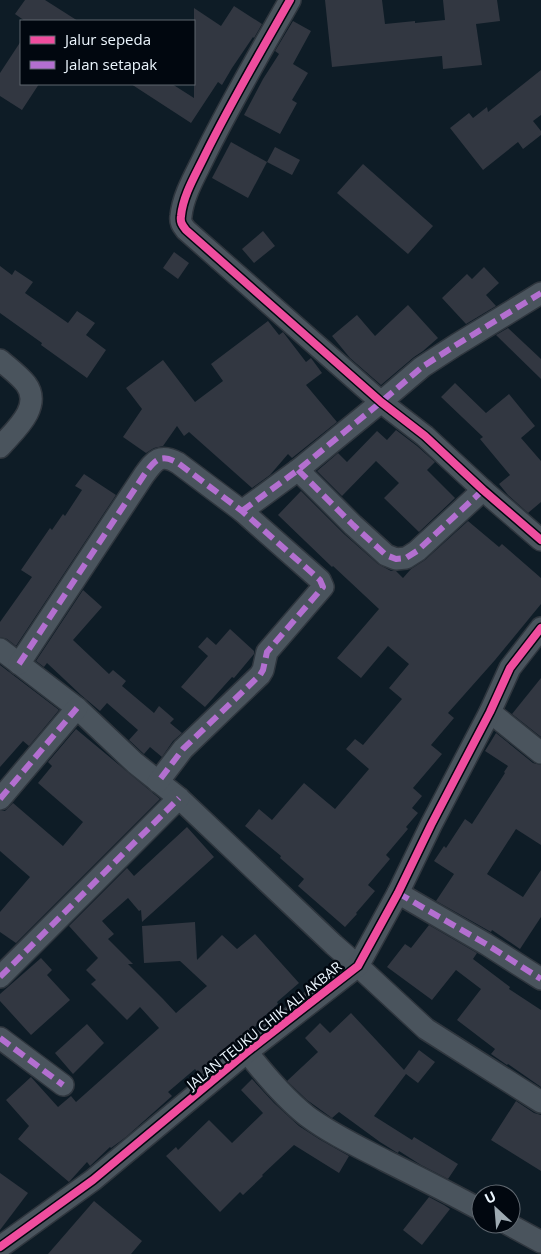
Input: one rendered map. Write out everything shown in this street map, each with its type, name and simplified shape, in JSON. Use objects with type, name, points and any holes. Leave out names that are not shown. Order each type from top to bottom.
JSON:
[{"type":"street","points":[[290,0],[196,174],[183,204],[182,224],[186,230],[380,402],[424,436],[541,540]]},
{"type":"street","points":[[242,511],[298,470],[422,367],[541,293]]},
{"type":"street","points":[[0,360],[26,383],[30,389],[32,403],[23,419],[0,447]]},
{"type":"street","points":[[19,664],[144,475],[156,461],[166,458],[178,463],[242,511],[320,580],[322,587],[267,652],[260,675],[183,749],[158,782]]},
{"type":"street","points":[[298,470],[386,556],[396,559],[406,558],[417,551],[483,490]]},
{"type":"street","name":"JALAN TEUKU CHIK ALI AKBAR","points":[[0,1247],[93,1180],[248,1052],[358,966],[398,893],[490,712],[510,668],[541,628]]},
{"type":"street","points":[[0,649],[77,708],[135,763],[179,798],[426,1029],[541,1102]]},
{"type":"street","points":[[0,799],[77,708]]},
{"type":"street","points":[[490,712],[541,753]]},
{"type":"street","points":[[0,977],[179,798]]},
{"type":"street","points":[[398,893],[486,944],[541,979]]},
{"type":"street","points":[[0,1038],[63,1086]]},
{"type":"street","points":[[248,1052],[267,1077],[307,1116],[345,1140],[471,1205]]},
{"type":"street","points":[[521,1231],[541,1242]]},
{"type":"building","points":[[25,0],[45,0],[76,20],[24,20],[15,14]]},
{"type":"building","points":[[325,0],[382,0],[385,24],[445,20],[443,0],[497,0],[500,21],[476,24],[482,65],[443,69],[442,56],[332,67]]},
{"type":"building","points":[[234,6],[262,24],[222,85],[218,82],[191,123],[133,85],[174,85],[194,98],[194,8],[221,26]]},
{"type":"building","points":[[293,21],[311,31],[293,64],[308,73],[292,100],[297,103],[280,134],[244,115],[279,54],[275,51]]},
{"type":"building","points":[[20,43],[20,85],[38,85],[22,110],[0,96],[0,73]]},
{"type":"building","points":[[541,70],[541,115],[533,121],[541,131],[541,135],[523,149],[518,142],[483,170],[450,128],[469,113],[473,118],[487,107],[488,112]]},
{"type":"building","points":[[231,142],[267,162],[248,198],[212,178]]},
{"type":"building","points":[[275,147],[300,160],[292,175],[267,162]]},
{"type":"building","points":[[363,164],[433,226],[408,254],[337,193]]},
{"type":"building","points":[[263,231],[275,246],[254,263],[242,249]]},
{"type":"building","points":[[174,252],[189,263],[178,279],[163,268]]},
{"type":"building","points":[[0,266],[12,275],[15,270],[33,282],[25,293],[68,323],[77,311],[95,323],[86,335],[106,350],[87,378],[0,313]]},
{"type":"building","points":[[484,267],[499,283],[486,295],[496,306],[466,324],[442,298],[467,274],[472,279]]},
{"type":"building","points":[[408,305],[438,338],[381,385],[350,358],[332,336],[357,315],[375,336]]},
{"type":"building","points":[[268,321],[279,335],[283,332],[306,362],[311,358],[322,373],[306,385],[337,422],[292,458],[288,454],[270,475],[252,488],[189,432],[184,436],[177,426],[163,446],[154,448],[146,453],[123,437],[142,409],[126,388],[163,360],[195,402],[223,381],[211,364]]},
{"type":"building","points":[[508,328],[541,359],[541,379],[496,335]]},
{"type":"building","points":[[455,383],[486,413],[509,394],[535,426],[521,438],[541,461],[541,502],[528,513],[499,484],[510,475],[480,439],[483,437],[441,397]]},
{"type":"building","points":[[396,430],[435,462],[427,470],[455,498],[419,532],[384,498],[399,483],[376,461],[342,496],[317,471],[338,453],[347,462],[377,431],[387,440]]},
{"type":"building","points":[[84,474],[116,495],[16,646],[7,639],[0,637],[0,622],[32,577],[21,570],[50,528],[52,530],[63,514],[65,516],[82,490],[75,486]]},
{"type":"building","points":[[301,491],[344,534],[378,564],[391,571],[396,571],[403,578],[468,521],[499,547],[502,544],[541,578],[541,604],[448,713],[454,718],[431,745],[442,754],[413,788],[422,796],[412,808],[418,813],[406,827],[408,829],[386,855],[390,859],[368,885],[375,891],[345,927],[298,886],[304,879],[280,858],[281,856],[245,826],[259,809],[272,820],[304,783],[335,809],[369,769],[346,749],[355,739],[363,745],[402,699],[389,688],[409,664],[388,646],[361,678],[337,658],[379,609],[278,515]]},
{"type":"building","points":[[83,590],[102,607],[73,640],[109,674],[113,670],[126,681],[122,686],[154,713],[159,706],[174,719],[170,723],[182,733],[173,741],[162,757],[150,747],[144,754],[129,740],[138,730],[107,703],[100,711],[47,663],[44,667],[36,661]]},
{"type":"building","points":[[230,629],[254,651],[254,654],[234,678],[232,677],[205,707],[181,687],[208,656],[198,647],[207,637],[216,645]]},
{"type":"building","points":[[0,665],[59,710],[29,746],[23,741],[0,767]]},
{"type":"building","points":[[541,678],[541,737],[512,714]]},
{"type":"building","points":[[76,729],[160,799],[16,943],[0,932],[0,912],[30,877],[0,851],[0,811],[5,811],[13,803],[63,846],[83,822],[38,783],[52,766],[48,762]]},
{"type":"building","points":[[496,733],[533,763],[541,765],[541,845],[516,829],[487,874],[523,897],[541,870],[541,917],[520,949],[492,930],[491,932],[436,901],[454,874],[434,861],[444,846],[446,848],[465,819],[472,824],[508,766],[485,751]]},
{"type":"building","points":[[187,827],[214,857],[142,922],[141,910],[139,911],[128,898],[102,921],[114,934],[108,939],[133,964],[128,964],[176,1013],[207,986],[180,961],[144,963],[142,926],[195,922],[197,960],[222,935],[237,949],[255,934],[299,983],[218,1060],[200,1075],[195,1069],[168,1092],[172,1096],[90,1166],[87,1162],[69,1182],[18,1139],[29,1126],[6,1100],[31,1077],[58,1107],[71,1096],[76,1102],[159,1028],[140,1007],[127,1020],[91,984],[96,980],[86,970],[98,958],[69,926],[127,868],[134,876]]},
{"type":"building","points":[[429,925],[477,953],[473,959],[510,987],[509,989],[541,1010],[541,1087],[491,1054],[495,1049],[457,1020],[481,989],[456,970],[432,1000],[387,967],[405,944],[411,948]]},
{"type":"building","points":[[41,958],[52,970],[47,975],[70,1000],[31,1035],[0,1001],[0,994]]},
{"type":"building","points":[[351,1013],[404,1070],[419,1050],[435,1062],[418,1083],[406,1074],[374,1116],[412,1140],[414,1137],[458,1164],[448,1179],[399,1151],[398,1153],[396,1152],[339,1112],[332,1118],[307,1100],[287,1081],[318,1052],[305,1038],[320,1023],[330,1033]]},
{"type":"building","points":[[87,1024],[104,1043],[73,1074],[55,1053]]},
{"type":"building","points":[[252,1079],[299,1126],[349,1156],[339,1173],[294,1145],[243,1195],[240,1192],[220,1212],[166,1156],[176,1147],[178,1150],[209,1120],[232,1143],[263,1113],[241,1090]]},
{"type":"building","points":[[516,1101],[534,1113],[541,1115],[541,1171],[491,1140]]},
{"type":"building","points":[[0,1173],[28,1193],[0,1230]]},
{"type":"building","points":[[429,1197],[450,1209],[422,1245],[403,1230]]},
{"type":"building","points":[[94,1201],[142,1241],[131,1254],[48,1254]]},
{"type":"marked path","points":[[242,511],[298,470],[422,367],[541,293]]},
{"type":"marked path","points":[[19,664],[144,475],[155,462],[162,458],[178,463],[242,511],[320,580],[323,587],[267,652],[260,675],[183,749],[158,782]]},
{"type":"marked path","points":[[298,470],[386,555],[396,559],[406,558],[417,551],[483,490]]},
{"type":"marked path","points":[[0,799],[77,708]]},
{"type":"marked path","points":[[0,977],[179,798]]},
{"type":"marked path","points":[[398,893],[486,944],[541,979]]},
{"type":"marked path","points":[[0,1038],[63,1085]]},
{"type":"cycle path","points":[[290,0],[236,96],[194,177],[184,200],[181,216],[182,223],[186,230],[381,402],[425,436],[541,540]]},
{"type":"cycle path","points":[[0,1247],[93,1180],[247,1052],[358,966],[398,893],[490,712],[510,668],[541,628]]}]
